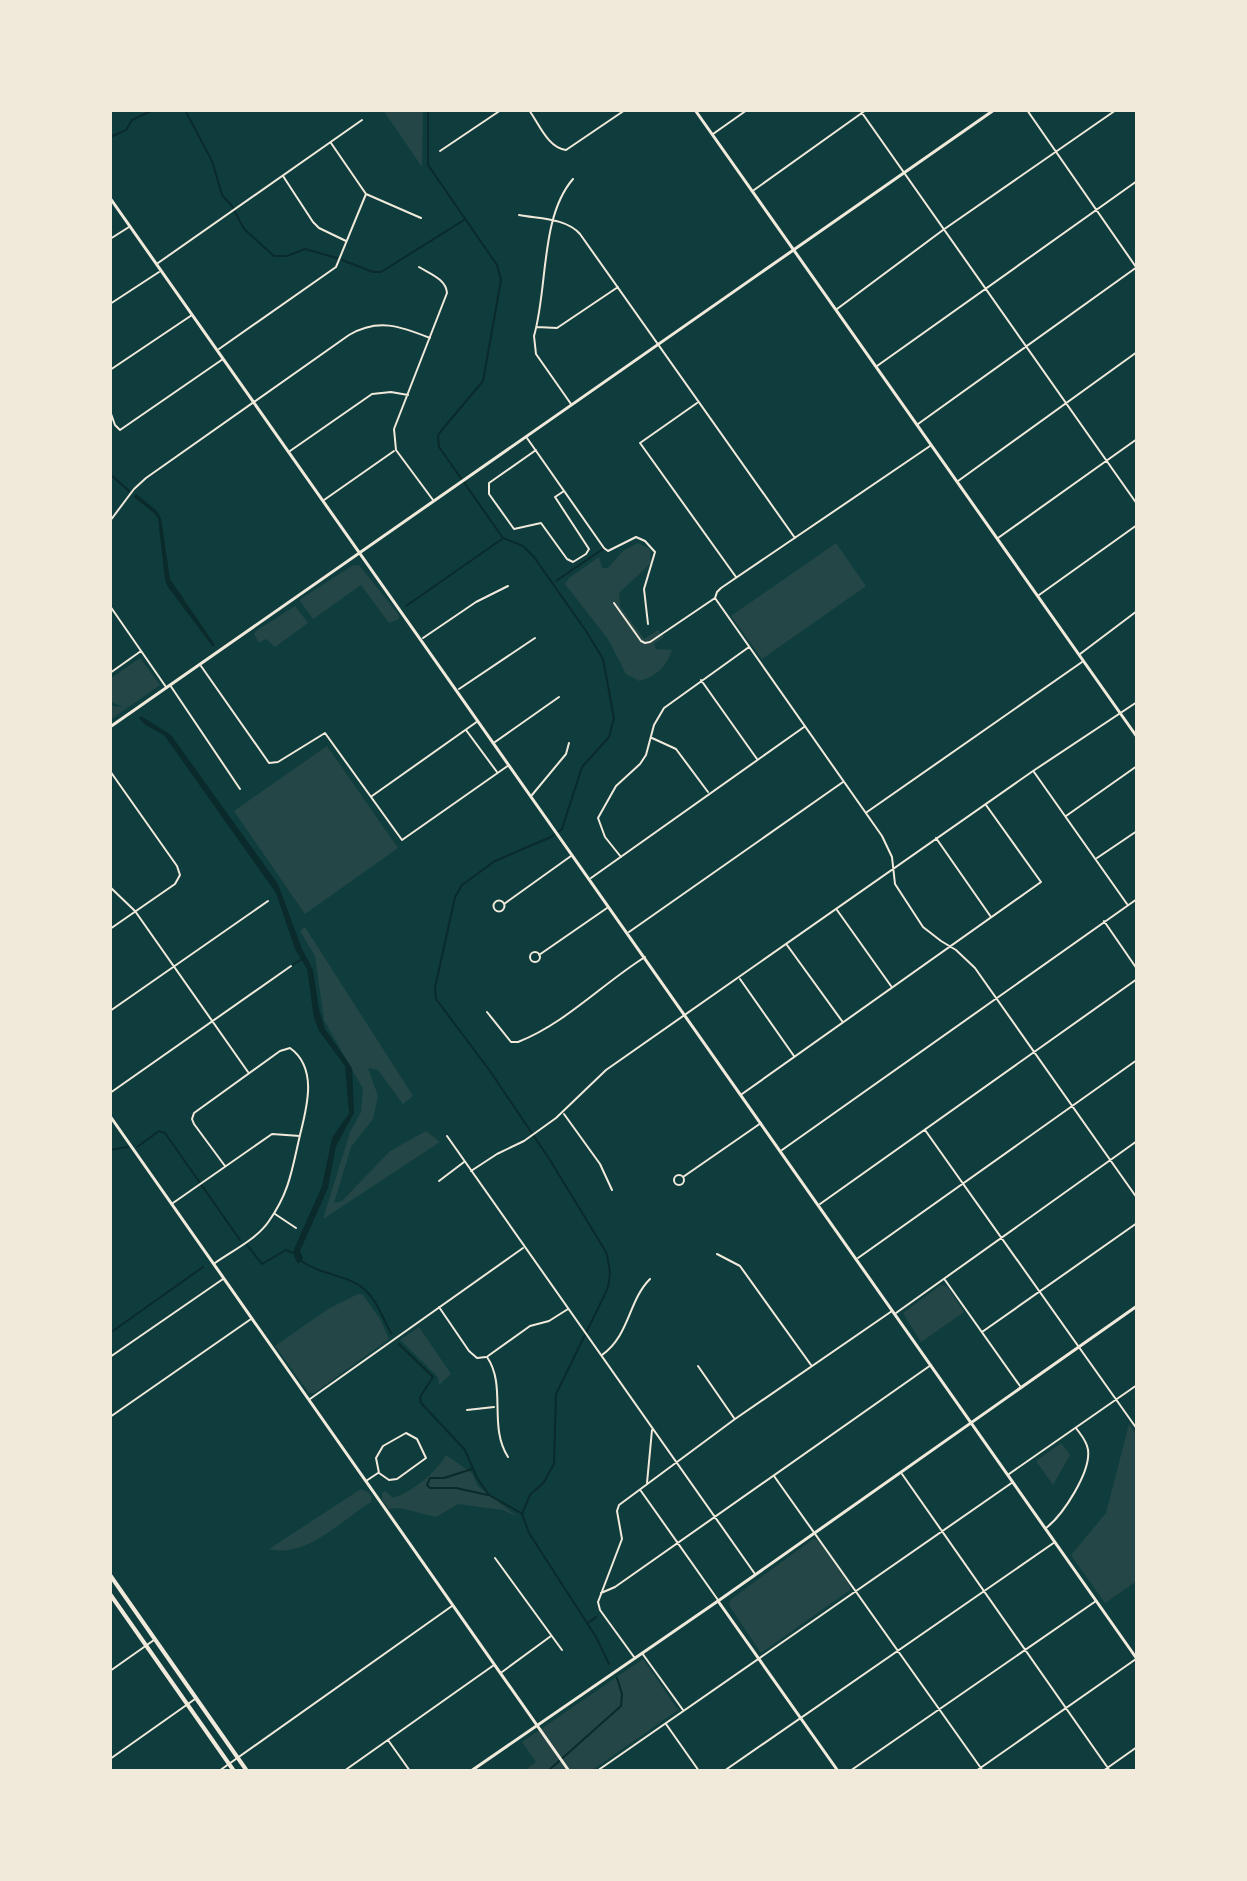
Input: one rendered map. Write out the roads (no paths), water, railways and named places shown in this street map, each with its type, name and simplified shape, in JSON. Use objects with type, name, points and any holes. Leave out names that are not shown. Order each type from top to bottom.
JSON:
[{"type":"main road","points":[[695,110],[1137,737]]},
{"type":"main road","points":[[110,727],[994,110]]},
{"type":"main road","points":[[110,198],[1137,1659]]},
{"type":"main road","points":[[110,1116],[568,1770]]},
{"type":"main road","points":[[471,1771],[1137,1306]]},
{"type":"main road","points":[[110,1575],[247,1771]]},
{"type":"main road","points":[[110,1594],[234,1771]]},
{"type":"main road","points":[[718,1601],[838,1771]]},
{"type":"street","points":[[440,151],[501,110]]},
{"type":"street","points":[[529,110],[550,141],[561,150],[570,148],[625,110]]},
{"type":"street","points":[[712,135],[747,110]]},
{"type":"street","points":[[753,191],[866,110]]},
{"type":"street","points":[[917,424],[1137,267],[1027,110]]},
{"type":"street","points":[[836,309],[943,230],[1116,110]]},
{"type":"street","points":[[861,112],[1137,504]]},
{"type":"street","points":[[157,264],[362,120]]},
{"type":"street","points":[[331,143],[366,194],[421,218]]},
{"type":"street","points":[[283,176],[313,222],[347,241]]},
{"type":"street","points":[[571,405],[536,354],[534,336],[553,221],[563,190],[573,179]]},
{"type":"street","points":[[877,367],[1137,181]]},
{"type":"street","points":[[218,350],[336,267],[366,194]]},
{"type":"street","points":[[519,215],[563,221],[573,226],[795,538]]},
{"type":"street","points":[[110,239],[130,226]]},
{"type":"street","points":[[419,267],[446,287],[445,301],[394,429],[396,450],[434,501]]},
{"type":"street","points":[[110,304],[161,270]]},
{"type":"street","points":[[536,327],[557,328],[618,287]]},
{"type":"street","points":[[110,370],[192,315]]},
{"type":"street","points":[[110,521],[140,483],[363,327],[384,323],[430,338]]},
{"type":"street","points":[[957,482],[1137,352]]},
{"type":"street","points":[[110,411],[120,430],[224,359]]},
{"type":"street","points":[[289,452],[372,394],[391,392],[408,395]]},
{"type":"street","points":[[698,402],[640,443],[736,578]]},
{"type":"street","points":[[526,437],[608,551],[636,537],[645,541],[655,552],[653,564],[645,578],[648,624]]},
{"type":"street","points":[[997,539],[1137,439]]},
{"type":"street","points":[[614,603],[645,643],[715,598],[717,592],[736,578],[931,445]]},
{"type":"street","points":[[323,501],[396,450]]},
{"type":"street","points":[[536,450],[489,483],[488,491],[514,529],[541,523],[568,561],[575,561],[589,549],[555,497],[564,491]]},
{"type":"street","points":[[1038,596],[1137,525]]},
{"type":"street","points":[[422,639],[476,602],[508,586]]},
{"type":"street","points":[[715,598],[866,813],[888,848],[899,892],[923,927],[975,968],[1137,1198]]},
{"type":"street","points":[[110,606],[240,789]]},
{"type":"street","points":[[1079,654],[1137,611]]},
{"type":"street","points":[[458,690],[535,638]]},
{"type":"street","points":[[621,857],[605,837],[598,818],[616,786],[640,764],[652,738],[654,725],[664,708],[749,647]]},
{"type":"street","points":[[110,673],[141,651]]},
{"type":"street","points":[[866,813],[1083,661]]},
{"type":"street","points":[[200,664],[269,763],[278,762],[325,733],[402,840],[510,765]]},
{"type":"street","points":[[701,680],[757,760]]},
{"type":"street","points":[[494,743],[559,697]]},
{"type":"street","points":[[471,1171],[524,1141],[563,1112],[599,1075],[891,869],[1137,702]]},
{"type":"street","points":[[371,796],[479,720]]},
{"type":"street","points":[[590,879],[805,726]]},
{"type":"street","points":[[466,730],[497,773]]},
{"type":"street","points":[[652,738],[676,749],[709,793]]},
{"type":"street","points":[[532,796],[566,754],[569,743]]},
{"type":"street","points":[[1065,816],[1137,766]]},
{"type":"street","points":[[110,771],[177,866],[180,875],[175,884],[110,929]]},
{"type":"street","points":[[1033,771],[1128,905]]},
{"type":"street","points":[[628,933],[844,781]]},
{"type":"street","points":[[741,1094],[1041,882],[985,804]]},
{"type":"street","points":[[1096,858],[1137,831]]},
{"type":"street","points":[[936,838],[992,918]]},
{"type":"street","points":[[504,904],[573,855]]},
{"type":"street","points":[[110,887],[135,911],[249,1073]]},
{"type":"street","points":[[781,1150],[1137,899]]},
{"type":"street","points":[[110,1011],[268,901]]},
{"type":"street","points":[[539,955],[609,906]]},
{"type":"street","points":[[835,908],[892,987]]},
{"type":"street","points":[[1104,921],[1137,969]]},
{"type":"street","points":[[787,944],[842,1022]]},
{"type":"street","points":[[487,1012],[511,1042],[518,1042],[586,1001],[645,957]]},
{"type":"street","points":[[110,1093],[291,966]]},
{"type":"street","points":[[739,978],[794,1057]]},
{"type":"street","points":[[819,1205],[1137,979]]},
{"type":"street","points":[[214,1264],[262,1230],[289,1188],[309,1087],[302,1064],[290,1048],[280,1051],[249,1073],[193,1117],[194,1124],[225,1166]]},
{"type":"street","points":[[857,1259],[1137,1060]]},
{"type":"street","points":[[563,1112],[600,1164],[612,1190]]},
{"type":"street","points":[[683,1177],[761,1123]]},
{"type":"street","points":[[925,1129],[1137,1429]]},
{"type":"street","points":[[172,1204],[272,1134],[300,1136]]},
{"type":"street","points":[[447,1136],[755,1575]]},
{"type":"street","points":[[634,1657],[600,1610],[598,1602],[622,1539],[617,1509],[621,1502],[735,1419],[944,1279],[1137,1141]]},
{"type":"street","points":[[439,1181],[465,1161]]},
{"type":"street","points":[[274,1214],[296,1228]]},
{"type":"street","points":[[982,1332],[1137,1223]]},
{"type":"street","points":[[309,1399],[524,1247]]},
{"type":"street","points":[[717,1254],[740,1266],[812,1366]]},
{"type":"street","points":[[110,1357],[224,1278]]},
{"type":"street","points":[[601,1356],[618,1340],[631,1316],[638,1292],[650,1279]]},
{"type":"street","points":[[944,1279],[1020,1387]]},
{"type":"street","points":[[439,1307],[474,1356],[483,1359],[524,1330],[549,1321],[568,1308]]},
{"type":"street","points":[[110,1417],[252,1318]]},
{"type":"street","points":[[487,1357],[494,1368],[499,1439],[508,1457]]},
{"type":"street","points":[[600,1593],[615,1587],[931,1365]]},
{"type":"street","points":[[698,1366],[735,1419]]},
{"type":"street","points":[[1008,1475],[1137,1385]]},
{"type":"street","points":[[467,1410],[496,1407]]},
{"type":"street","points":[[647,1484],[652,1428]]},
{"type":"street","points":[[1045,1529],[1061,1515],[1072,1498],[1088,1457],[1085,1441],[1076,1428]]},
{"type":"street","points":[[406,1433],[422,1445],[426,1458],[412,1470],[389,1480],[379,1473],[375,1464],[383,1446],[406,1433]]},
{"type":"street","points":[[900,1471],[1108,1769]]},
{"type":"street","points":[[366,1481],[379,1473]]},
{"type":"street","points":[[773,1475],[982,1769]]},
{"type":"street","points":[[597,1771],[1013,1482]]},
{"type":"street","points":[[640,1489],[718,1601]]},
{"type":"street","points":[[724,1771],[1055,1542]]},
{"type":"street","points":[[495,1558],[562,1650]]},
{"type":"street","points":[[850,1771],[1096,1601]]},
{"type":"street","points":[[219,1771],[453,1605]]},
{"type":"street","points":[[501,1673],[551,1636]]},
{"type":"street","points":[[110,1671],[154,1639]]},
{"type":"street","points":[[642,1652],[683,1711]]},
{"type":"street","points":[[976,1771],[1137,1659]]},
{"type":"street","points":[[344,1771],[495,1664]]},
{"type":"street","points":[[110,1759],[196,1699]]},
{"type":"street","points":[[666,1724],[699,1771]]},
{"type":"street","points":[[388,1740],[410,1771]]},
{"type":"street","points":[[1103,1771],[1137,1747]]},
{"type":"waterway","points":[[110,137],[126,130],[132,120],[153,110]]},
{"type":"waterway","points":[[185,110],[212,161],[222,195],[232,206],[244,229],[274,256],[287,256],[305,249],[337,258]]},
{"type":"waterway","points":[[428,110],[428,165],[497,265],[501,280],[483,381],[441,431],[439,447],[503,538],[523,546],[534,557],[586,631],[603,659],[614,718],[609,737],[582,767],[562,829],[551,837],[495,861],[462,885],[455,897],[435,988],[436,999],[490,1071],[550,1160],[606,1252],[610,1277],[606,1292],[556,1394],[554,1464],[544,1482],[530,1495],[522,1514],[529,1533],[596,1637],[609,1664]]},
{"type":"waterway","points":[[342,260],[381,272],[464,220]]},
{"type":"waterway","points":[[110,474],[129,491]]},
{"type":"waterway","points":[[406,606],[502,539]]},
{"type":"waterway","points":[[556,581],[603,549]]},
{"type":"waterway","points":[[292,965],[304,958]]},
{"type":"waterway","points":[[137,1147],[159,1131],[165,1133],[240,1240]]},
{"type":"waterway","points":[[110,1150],[128,1147]]},
{"type":"waterway","points":[[247,1245],[262,1264],[286,1250],[294,1253]]},
{"type":"waterway","points":[[300,1260],[316,1269],[350,1280],[369,1293],[391,1333]]},
{"type":"waterway","points":[[110,1333],[203,1267]]},
{"type":"waterway","points":[[399,1344],[433,1377],[420,1397],[421,1403],[465,1450],[477,1478],[489,1495],[521,1513]]},
{"type":"waterway","points":[[472,1469],[444,1478],[430,1478],[427,1485],[430,1488],[456,1488],[488,1495]]},
{"type":"waterway","points":[[588,1623],[596,1617]]},
{"type":"waterway","points":[[548,1771],[621,1706],[622,1694],[617,1678]]}]
